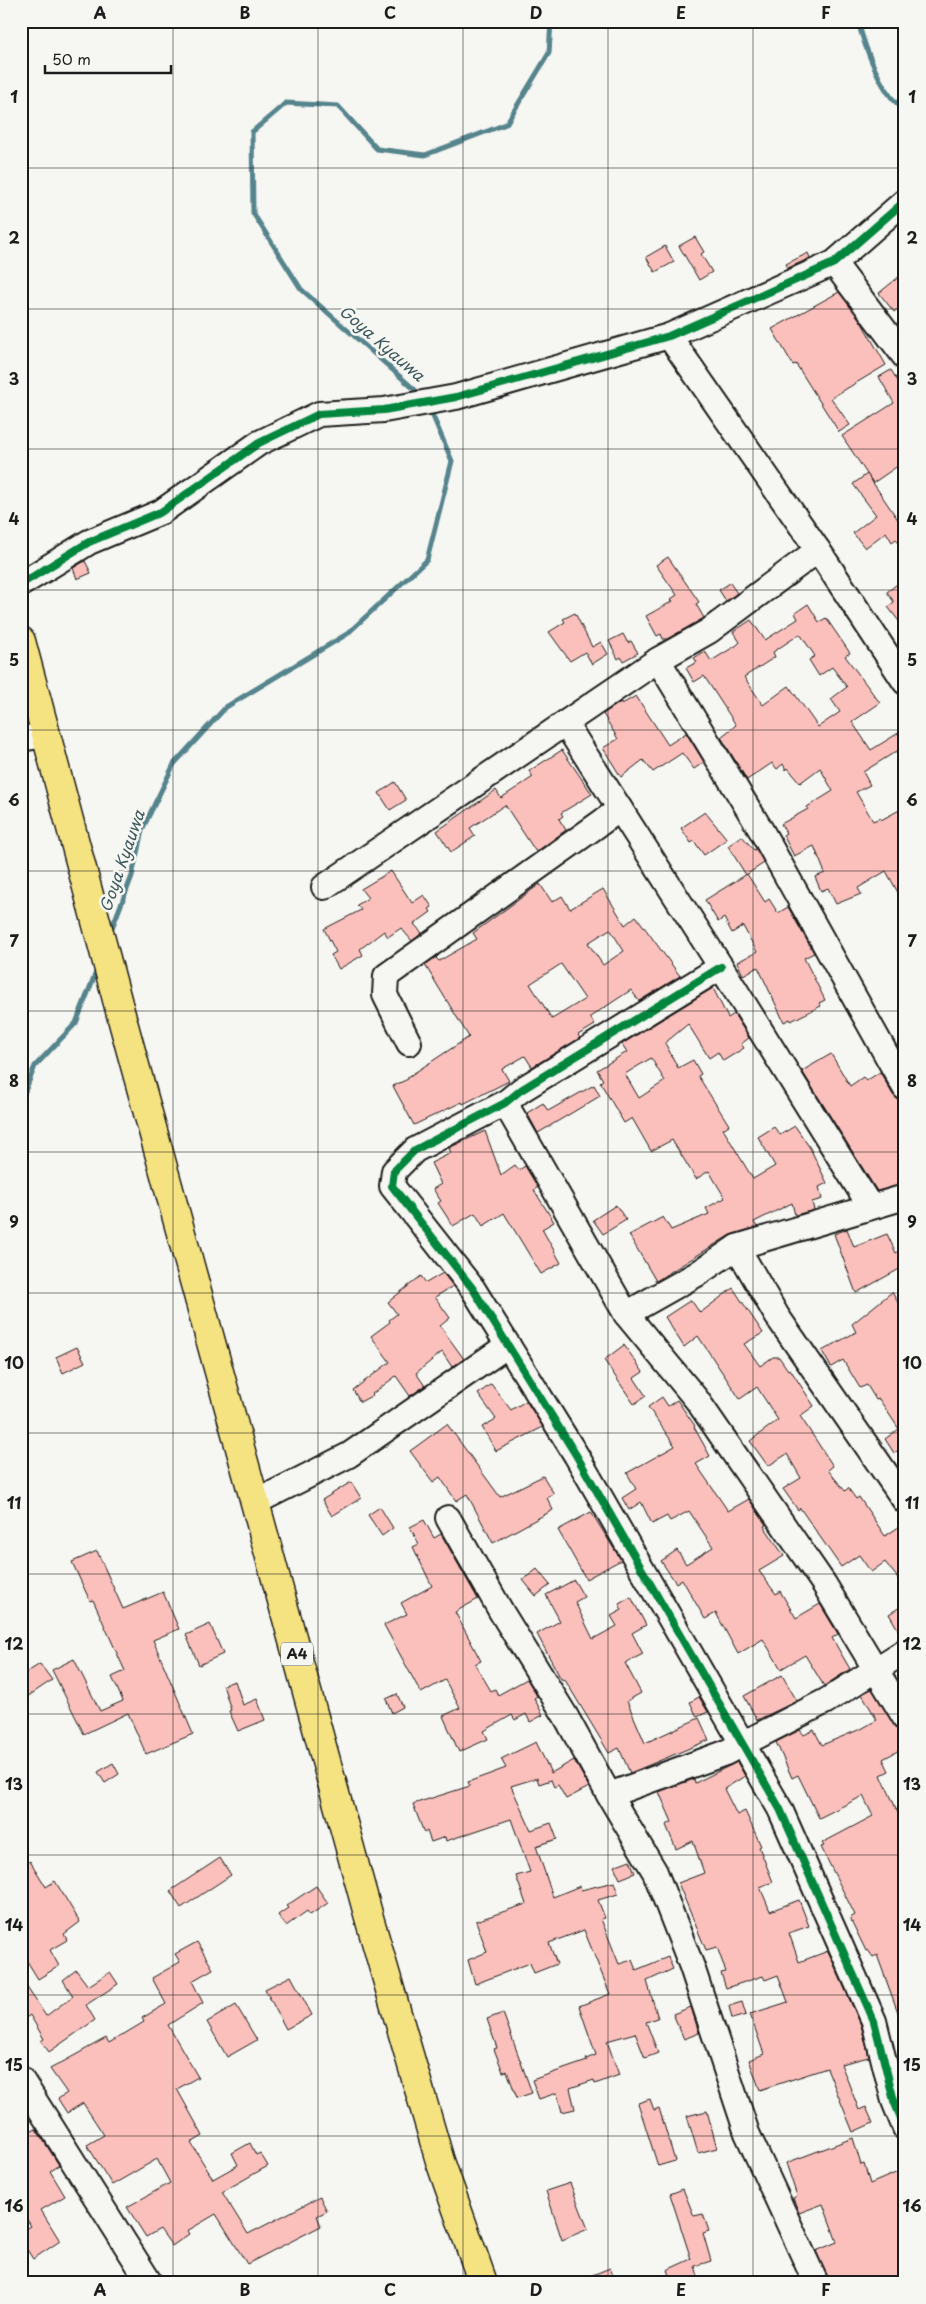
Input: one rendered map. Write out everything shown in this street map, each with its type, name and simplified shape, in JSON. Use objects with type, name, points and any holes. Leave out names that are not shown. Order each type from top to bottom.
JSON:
[{"type":"highway","name":"A4","points":[[23,656],[33,737],[73,831],[123,1022],[392,2001],[440,2161],[483,2283]]},
{"type":"street","points":[[21,584],[89,542],[161,512],[259,443],[319,414],[384,410],[456,397],[669,336],[834,263],[905,201]]},
{"type":"street","points":[[834,263],[905,357]]},
{"type":"street","points":[[669,336],[818,550],[905,682]]},
{"type":"street","points":[[324,888],[658,660],[709,631],[818,550]]},
{"type":"street","points":[[658,660],[761,830],[905,1088]]},
{"type":"street","points":[[565,723],[721,967],[870,1206]]},
{"type":"street","points":[[409,1043],[386,995],[386,976],[620,808]]},
{"type":"street","points":[[721,967],[521,1090],[504,1103],[415,1150],[394,1171],[392,1186],[473,1289],[508,1345],[581,1463],[780,1809],[874,2021],[900,2099],[905,2128]]},
{"type":"street","points":[[504,1103],[626,1314],[696,1400],[824,1584],[905,1718]]},
{"type":"street","points":[[626,1314],[697,1274],[737,1247],[905,1197]]},
{"type":"street","points":[[737,1247],[782,1324],[905,1501]]},
{"type":"street","points":[[256,1502],[349,1455],[508,1345]]},
{"type":"street","points":[[448,1518],[502,1613],[566,1715],[609,1795],[655,1872],[692,1967],[747,2133],[816,2283]]},
{"type":"street","points":[[609,1795],[725,1753],[826,1700],[905,1651]]},
{"type":"street","points":[[21,2080],[150,2283]]},
{"type":"building","points":[[695,237],[704,252],[701,254],[712,272],[699,280],[679,246]]},
{"type":"building","points":[[665,246],[674,262],[655,272],[646,257]]},
{"type":"building","points":[[808,253],[810,258],[788,268],[786,264]]},
{"type":"building","points":[[905,272],[905,303],[894,312],[879,293]]},
{"type":"building","points":[[839,292],[859,318],[886,365],[831,398],[850,425],[839,432],[796,364],[793,365],[772,329]]},
{"type":"building","points":[[891,370],[905,393],[905,461],[873,483],[842,436],[894,403],[879,377]]},
{"type":"building","points":[[867,474],[905,530],[905,553],[896,539],[892,542],[886,532],[865,548],[853,533],[876,515],[853,484]]},
{"type":"building","points":[[668,557],[699,602],[696,604],[704,618],[667,639],[663,639],[661,634],[657,636],[646,616],[673,601],[671,599],[677,595],[656,565]]},
{"type":"building","points":[[85,561],[91,573],[77,579],[73,568]]},
{"type":"building","points":[[905,578],[905,629],[888,607],[894,602],[887,592]]},
{"type":"building","points":[[730,583],[737,593],[726,601],[719,590]]},
{"type":"building","points":[[808,604],[819,622],[826,618],[850,653],[845,656],[880,703],[852,722],[871,750],[905,729],[905,746],[863,772],[870,785],[856,792],[873,821],[880,818],[881,820],[905,807],[905,905],[886,871],[858,888],[861,894],[836,904],[828,888],[821,891],[815,877],[825,873],[814,846],[794,856],[783,835],[786,833],[781,824],[808,809],[807,807],[833,791],[820,768],[800,783],[788,768],[786,770],[783,764],[777,769],[772,763],[747,780],[721,737],[736,725],[704,676],[694,682],[686,668],[697,662],[694,658],[705,651],[711,661],[737,645],[740,642],[733,632],[751,620],[765,640],[798,619],[795,613]],"holes":[[[800,634],[815,656],[809,660],[819,676],[832,667],[847,687],[831,699],[840,712],[818,727],[789,686],[763,705],[744,677],[775,657],[773,652]]]},
{"type":"building","points":[[575,613],[592,647],[601,642],[608,654],[592,664],[585,652],[570,661],[549,632],[565,622],[563,619]]},
{"type":"building","points":[[623,634],[628,643],[631,641],[638,653],[623,661],[621,657],[618,659],[609,641]]},
{"type":"building","points":[[636,696],[668,745],[686,733],[704,762],[694,769],[682,753],[653,772],[643,760],[621,777],[603,748],[618,739],[603,714],[621,702],[622,704]]},
{"type":"building","points":[[562,750],[592,794],[561,813],[563,816],[559,819],[566,830],[536,852],[505,805],[470,828],[475,836],[451,852],[437,831],[496,790],[501,798],[533,777],[529,771]]},
{"type":"building","points":[[395,782],[406,800],[390,810],[379,793]]},
{"type":"building","points":[[705,812],[727,839],[704,855],[694,841],[691,843],[681,828]]},
{"type":"building","points":[[742,836],[754,850],[756,849],[764,863],[746,875],[728,846]]},
{"type":"building","points":[[391,871],[412,903],[424,895],[432,907],[429,909],[431,912],[414,924],[422,933],[412,941],[401,928],[388,937],[384,931],[360,949],[363,955],[339,969],[331,955],[336,952],[324,929],[361,910],[357,905],[368,898],[361,889]]},
{"type":"building","points":[[747,874],[765,902],[769,899],[778,913],[788,907],[814,953],[804,958],[825,1000],[819,1003],[821,1006],[791,1021],[790,1019],[784,1022],[758,967],[743,975],[737,962],[757,952],[743,926],[732,933],[724,918],[718,922],[705,900]]},
{"type":"building","points":[[540,884],[552,902],[562,896],[570,909],[603,889],[625,925],[636,916],[680,976],[639,1001],[631,990],[590,1017],[595,1025],[578,1035],[580,1038],[532,1067],[525,1056],[502,1069],[509,1081],[463,1104],[462,1102],[414,1125],[393,1086],[408,1079],[408,1077],[469,1037],[425,965],[440,954],[436,958],[439,961],[477,939],[473,933]],"holes":[[[610,929],[624,951],[603,965],[588,943]],[[561,964],[585,999],[552,1019],[530,984]]]},
{"type":"building","points":[[713,988],[728,1018],[734,1014],[749,1038],[741,1044],[744,1048],[723,1061],[718,1052],[709,1058],[688,1024],[665,1043],[678,1068],[693,1060],[701,1074],[698,1076],[729,1125],[723,1129],[753,1179],[775,1166],[758,1137],[774,1127],[780,1135],[795,1126],[810,1148],[827,1183],[819,1187],[822,1199],[812,1202],[814,1210],[795,1215],[792,1203],[754,1222],[757,1227],[730,1235],[656,1281],[629,1235],[663,1217],[671,1230],[709,1214],[706,1208],[725,1198],[709,1171],[696,1179],[672,1140],[651,1151],[632,1118],[624,1123],[600,1082],[603,1080],[597,1070],[627,1052],[622,1044]],"holes":[[[651,1058],[665,1081],[639,1098],[625,1074]]]},
{"type":"building","points":[[831,1054],[850,1086],[863,1077],[866,1081],[880,1072],[893,1095],[905,1102],[905,1184],[877,1191],[802,1071]]},
{"type":"building","points":[[594,1085],[600,1096],[538,1133],[527,1113],[543,1103],[548,1111]]},
{"type":"building","points":[[485,1131],[501,1175],[515,1165],[519,1170],[525,1166],[538,1187],[534,1190],[554,1222],[542,1229],[561,1263],[541,1274],[504,1213],[483,1226],[475,1213],[453,1226],[438,1203],[441,1201],[433,1189],[441,1184],[431,1163],[451,1153],[449,1148]]},
{"type":"building","points":[[616,1205],[626,1220],[603,1234],[593,1220]]},
{"type":"building","points":[[847,1229],[854,1247],[887,1234],[896,1253],[905,1248],[905,1266],[856,1293],[834,1234]]},
{"type":"building","points":[[443,1273],[453,1286],[435,1297],[450,1318],[440,1326],[464,1359],[452,1367],[442,1352],[416,1373],[425,1386],[410,1396],[396,1376],[373,1395],[360,1402],[353,1390],[390,1362],[371,1336],[390,1322],[389,1320],[397,1314],[388,1302],[421,1276],[426,1283]]},
{"type":"building","points":[[733,1288],[763,1333],[744,1344],[760,1366],[773,1357],[779,1357],[788,1370],[790,1369],[814,1406],[800,1416],[833,1466],[828,1470],[845,1491],[848,1488],[856,1499],[859,1497],[885,1536],[905,1523],[905,1587],[885,1562],[871,1572],[859,1555],[841,1567],[800,1508],[798,1510],[783,1489],[801,1478],[787,1454],[768,1466],[750,1441],[778,1420],[757,1387],[740,1399],[698,1336],[684,1347],[665,1317],[691,1300],[700,1313]]},
{"type":"building","points":[[892,1292],[905,1315],[905,1446],[894,1453],[885,1439],[899,1429],[879,1399],[876,1400],[867,1385],[860,1388],[843,1360],[831,1367],[822,1351],[856,1332],[852,1324]]},
{"type":"building","points":[[624,1345],[643,1372],[634,1378],[646,1396],[634,1404],[604,1360]]},
{"type":"building","points":[[77,1347],[85,1362],[63,1373],[56,1357]]},
{"type":"building","points":[[491,1384],[511,1410],[526,1401],[543,1427],[496,1451],[482,1427],[496,1419],[478,1394]]},
{"type":"building","points":[[662,1397],[668,1406],[677,1400],[695,1426],[710,1456],[696,1464],[728,1511],[749,1499],[784,1556],[759,1571],[776,1594],[780,1591],[796,1618],[820,1604],[838,1634],[832,1638],[850,1669],[824,1686],[805,1655],[781,1669],[763,1639],[738,1654],[716,1613],[705,1619],[682,1579],[676,1583],[661,1561],[677,1550],[686,1564],[713,1547],[689,1511],[670,1521],[667,1516],[652,1524],[641,1502],[629,1510],[622,1498],[636,1489],[627,1473],[675,1446],[648,1407]]},
{"type":"building","points":[[447,1424],[500,1497],[543,1476],[554,1494],[547,1498],[553,1510],[493,1543],[467,1494],[456,1501],[440,1477],[433,1482],[410,1451]]},
{"type":"building","points":[[351,1482],[361,1498],[332,1516],[322,1500]]},
{"type":"building","points":[[380,1507],[393,1528],[382,1536],[368,1515]]},
{"type":"building","points":[[591,1512],[621,1560],[586,1579],[558,1530]]},
{"type":"building","points":[[424,1520],[434,1538],[441,1534],[478,1599],[455,1612],[481,1661],[475,1664],[491,1691],[495,1689],[498,1695],[527,1679],[537,1696],[534,1698],[543,1715],[530,1722],[526,1714],[515,1720],[512,1715],[484,1731],[488,1739],[459,1752],[443,1716],[460,1708],[445,1680],[421,1693],[384,1625],[407,1614],[401,1603],[432,1586],[413,1547],[419,1544],[410,1527]]},
{"type":"building","points":[[97,1551],[123,1609],[163,1592],[179,1629],[153,1640],[193,1734],[146,1754],[128,1713],[84,1734],[52,1670],[74,1659],[100,1711],[123,1701],[112,1677],[125,1671],[93,1600],[90,1601],[72,1562]]},
{"type":"building","points":[[537,1569],[550,1585],[536,1596],[523,1580]]},
{"type":"building","points":[[574,1580],[584,1597],[575,1602],[593,1639],[617,1626],[611,1616],[622,1610],[619,1604],[631,1597],[646,1625],[632,1633],[643,1654],[625,1663],[641,1693],[627,1701],[645,1743],[699,1718],[709,1740],[630,1773],[619,1748],[609,1753],[565,1680],[561,1679],[537,1634],[560,1621],[546,1595]]},
{"type":"building","points":[[905,1604],[905,1637],[903,1638],[889,1614]]},
{"type":"building","points":[[210,1624],[223,1654],[199,1665],[186,1635]]},
{"type":"building","points":[[40,1664],[52,1680],[21,1701],[21,1676]]},
{"type":"building","points":[[782,1675],[797,1701],[757,1720],[744,1696]]},
{"type":"building","points":[[235,1681],[243,1705],[257,1699],[265,1720],[238,1731],[229,1711],[231,1710],[223,1685]]},
{"type":"building","points":[[872,1689],[905,1742],[905,1747],[883,1759],[889,1771],[881,1775],[899,1815],[905,1812],[903,2026],[877,1955],[873,1957],[868,1950],[866,1951],[850,1918],[855,1915],[821,1847],[824,1846],[822,1843],[873,1816],[863,1796],[819,1818],[798,1775],[792,1778],[776,1742],[800,1730],[804,1735],[814,1730],[822,1745],[863,1728],[877,1720],[862,1694]]},
{"type":"building","points":[[397,1694],[403,1707],[392,1713],[386,1699]]},
{"type":"building","points":[[699,1697],[708,1712],[697,1717],[690,1702]]},
{"type":"building","points":[[536,1742],[551,1773],[574,1760],[589,1787],[566,1799],[558,1785],[554,1787],[551,1780],[539,1784],[537,1778],[511,1786],[531,1830],[551,1823],[557,1839],[536,1846],[553,1897],[580,1886],[581,1890],[614,1882],[618,1894],[598,1900],[605,1918],[601,1919],[619,1964],[632,1960],[636,1970],[668,1957],[673,1969],[647,1981],[658,2018],[646,2022],[658,2053],[645,2058],[635,2033],[607,2041],[619,2075],[595,2084],[594,2080],[570,2088],[575,2109],[562,2112],[557,2093],[539,2099],[532,2080],[587,2061],[586,2059],[596,2055],[579,2006],[610,1994],[584,1930],[549,1943],[557,1964],[534,1973],[530,1963],[475,1984],[468,1960],[487,1952],[476,1921],[526,1904],[516,1876],[530,1872],[511,1819],[446,1841],[445,1837],[431,1842],[427,1831],[424,1833],[413,1804],[470,1786],[468,1782],[506,1768],[501,1759]]},
{"type":"building","points":[[737,1762],[745,1776],[724,1789],[737,1815],[745,1811],[761,1846],[759,1847],[773,1882],[760,1887],[770,1911],[799,1900],[809,1926],[789,1933],[799,1962],[828,1951],[861,2025],[869,2057],[841,2064],[859,2110],[866,2107],[873,2123],[853,2132],[827,2068],[760,2090],[749,2060],[764,2054],[750,2014],[788,2002],[778,1975],[765,1980],[763,1976],[726,1988],[721,1973],[726,1972],[717,1947],[706,1950],[678,1883],[704,1873],[693,1841],[676,1849],[666,1825],[672,1822],[659,1792],[694,1779],[695,1783]]},
{"type":"building","points":[[113,1763],[119,1774],[105,1783],[98,1772]]},
{"type":"building","points":[[220,1858],[231,1875],[181,1908],[170,1891]]},
{"type":"building","points":[[630,1860],[635,1873],[620,1879],[614,1866]]},
{"type":"building","points":[[30,1861],[46,1887],[55,1881],[80,1922],[64,1934],[67,1940],[50,1950],[59,1966],[38,1979],[27,1961],[21,1964],[21,1867]]},
{"type":"building","points":[[316,1886],[328,1903],[310,1915],[307,1911],[286,1926],[278,1915],[288,1908],[286,1906]]},
{"type":"building","points":[[197,1942],[213,1969],[192,1981],[203,2003],[168,2025],[198,2077],[177,2089],[203,2136],[191,2143],[213,2179],[238,2165],[232,2153],[250,2143],[256,2155],[260,2153],[268,2166],[222,2192],[248,2234],[320,2197],[327,2211],[317,2216],[321,2226],[247,2264],[216,2214],[187,2231],[189,2234],[172,2246],[160,2229],[146,2237],[127,2207],[170,2183],[157,2159],[112,2185],[87,2145],[104,2135],[83,2103],[67,2113],[58,2099],[67,2093],[50,2069],[106,2038],[109,2043],[144,2022],[142,2018],[166,2004],[152,1978],[180,1962],[175,1954]]},
{"type":"building","points":[[76,1970],[88,1986],[110,1972],[118,1984],[86,2005],[95,2020],[49,2052],[41,2041],[44,2039],[30,2015],[21,2021],[21,2004],[23,2003],[21,1989],[26,1986],[46,2016],[73,1996],[63,1980]]},
{"type":"building","points":[[291,1976],[312,2015],[286,2029],[265,1989]]},
{"type":"building","points":[[742,2002],[746,2015],[732,2019],[729,2006]]},
{"type":"building","points":[[236,2005],[257,2040],[227,2057],[207,2022]]},
{"type":"building","points":[[691,2007],[699,2033],[684,2039],[673,2014]]},
{"type":"building","points":[[503,2013],[532,2093],[517,2098],[507,2071],[503,2072],[494,2049],[497,2048],[487,2019]]},
{"type":"building","points":[[650,2099],[654,2110],[659,2108],[675,2161],[658,2166],[638,2103]]},
{"type":"building","points":[[707,2111],[717,2148],[698,2153],[687,2116]]},
{"type":"building","points":[[21,2114],[32,2131],[36,2129],[59,2165],[50,2171],[65,2196],[41,2210],[60,2241],[33,2259],[21,2240],[21,2232],[31,2226],[21,2210]]},
{"type":"building","points":[[853,2138],[861,2165],[864,2164],[870,2184],[905,2169],[905,2283],[830,2283],[816,2251],[837,2242],[823,2204],[799,2213],[793,2198],[797,2196],[786,2163]]},
{"type":"building","points":[[570,2183],[588,2229],[562,2240],[546,2191]]},
{"type":"building","points":[[683,2189],[694,2216],[703,2214],[709,2231],[703,2233],[711,2261],[695,2266],[700,2283],[672,2283],[667,2270],[691,2259],[670,2194]]},
{"type":"building","points":[[610,2268],[616,2283],[575,2283],[575,2282]]},
{"type":"waterway","name":"Goya Kyauwa","points":[[422,396],[301,289],[253,213],[252,132],[286,103],[338,106],[377,149],[425,155],[506,124],[549,53],[551,21]]},
{"type":"waterway","name":"Goya Kyauwa","points":[[858,21],[870,57],[882,83],[889,94],[905,109]]},
{"type":"waterway","name":"Goya Kyauwa","points":[[110,933],[132,876],[142,830],[174,764],[226,707],[347,634],[427,560],[452,461],[429,407]]},
{"type":"waterway","name":"Goya Kyauwa","points":[[21,1101],[35,1066],[76,1023],[98,967]]},
{"type":"cycle path","points":[[21,584],[89,542],[161,512],[259,443],[319,414],[384,410],[456,397],[669,336],[834,263],[905,201]]},
{"type":"cycle path","points":[[721,967],[521,1090],[505,1103],[415,1150],[394,1171],[392,1186],[473,1289],[576,1455],[780,1809],[874,2021],[894,2101],[905,2128]]}]
